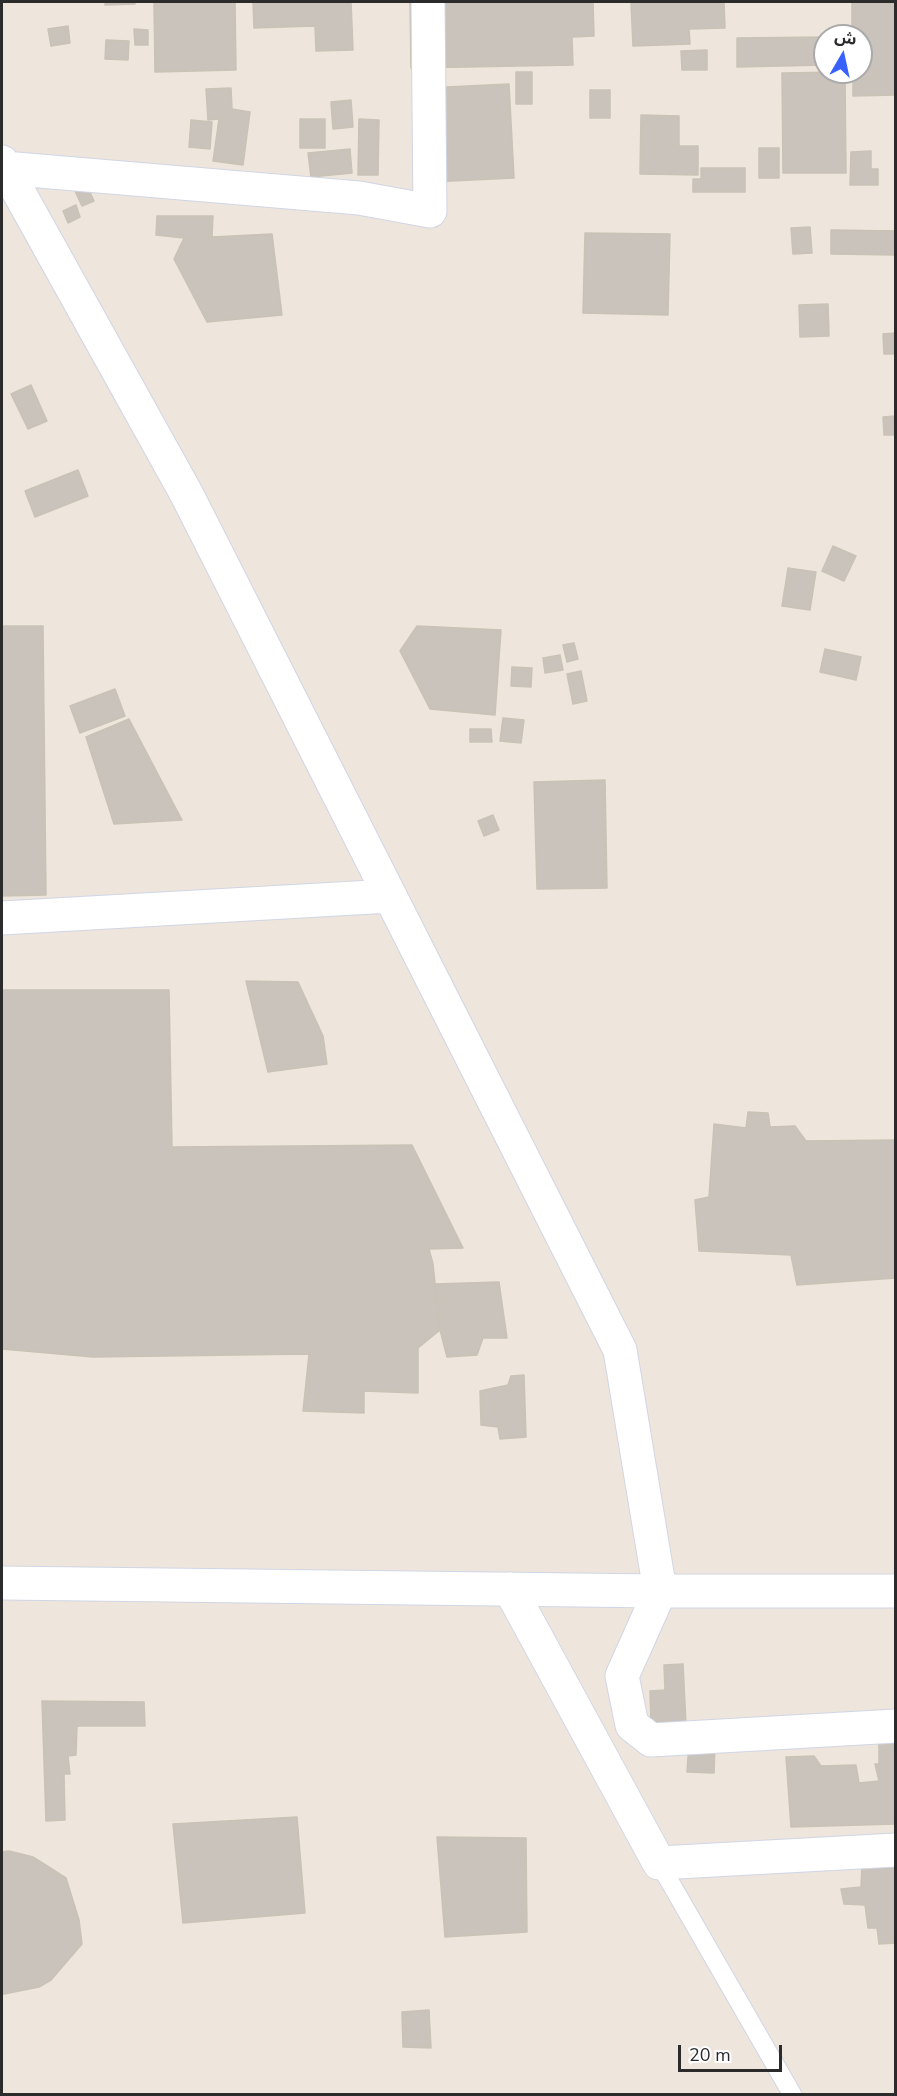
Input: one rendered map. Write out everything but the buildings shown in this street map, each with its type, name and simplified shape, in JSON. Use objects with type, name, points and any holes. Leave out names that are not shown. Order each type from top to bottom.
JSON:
[{"type":"street","points":[[3,165],[359,198],[430,211],[428,2]]},
{"type":"street","points":[[3,165],[186,493],[620,1350],[660,1591],[622,1676],[632,1725],[651,1740],[896,1726]]},
{"type":"street","points":[[2,918],[390,896]]},
{"type":"street","points":[[2,1583],[660,1591],[896,1591]]},
{"type":"street","points":[[510,1589],[659,1863],[896,1850]]},
{"type":"lane","points":[[659,1863],[792,2094]]}]
